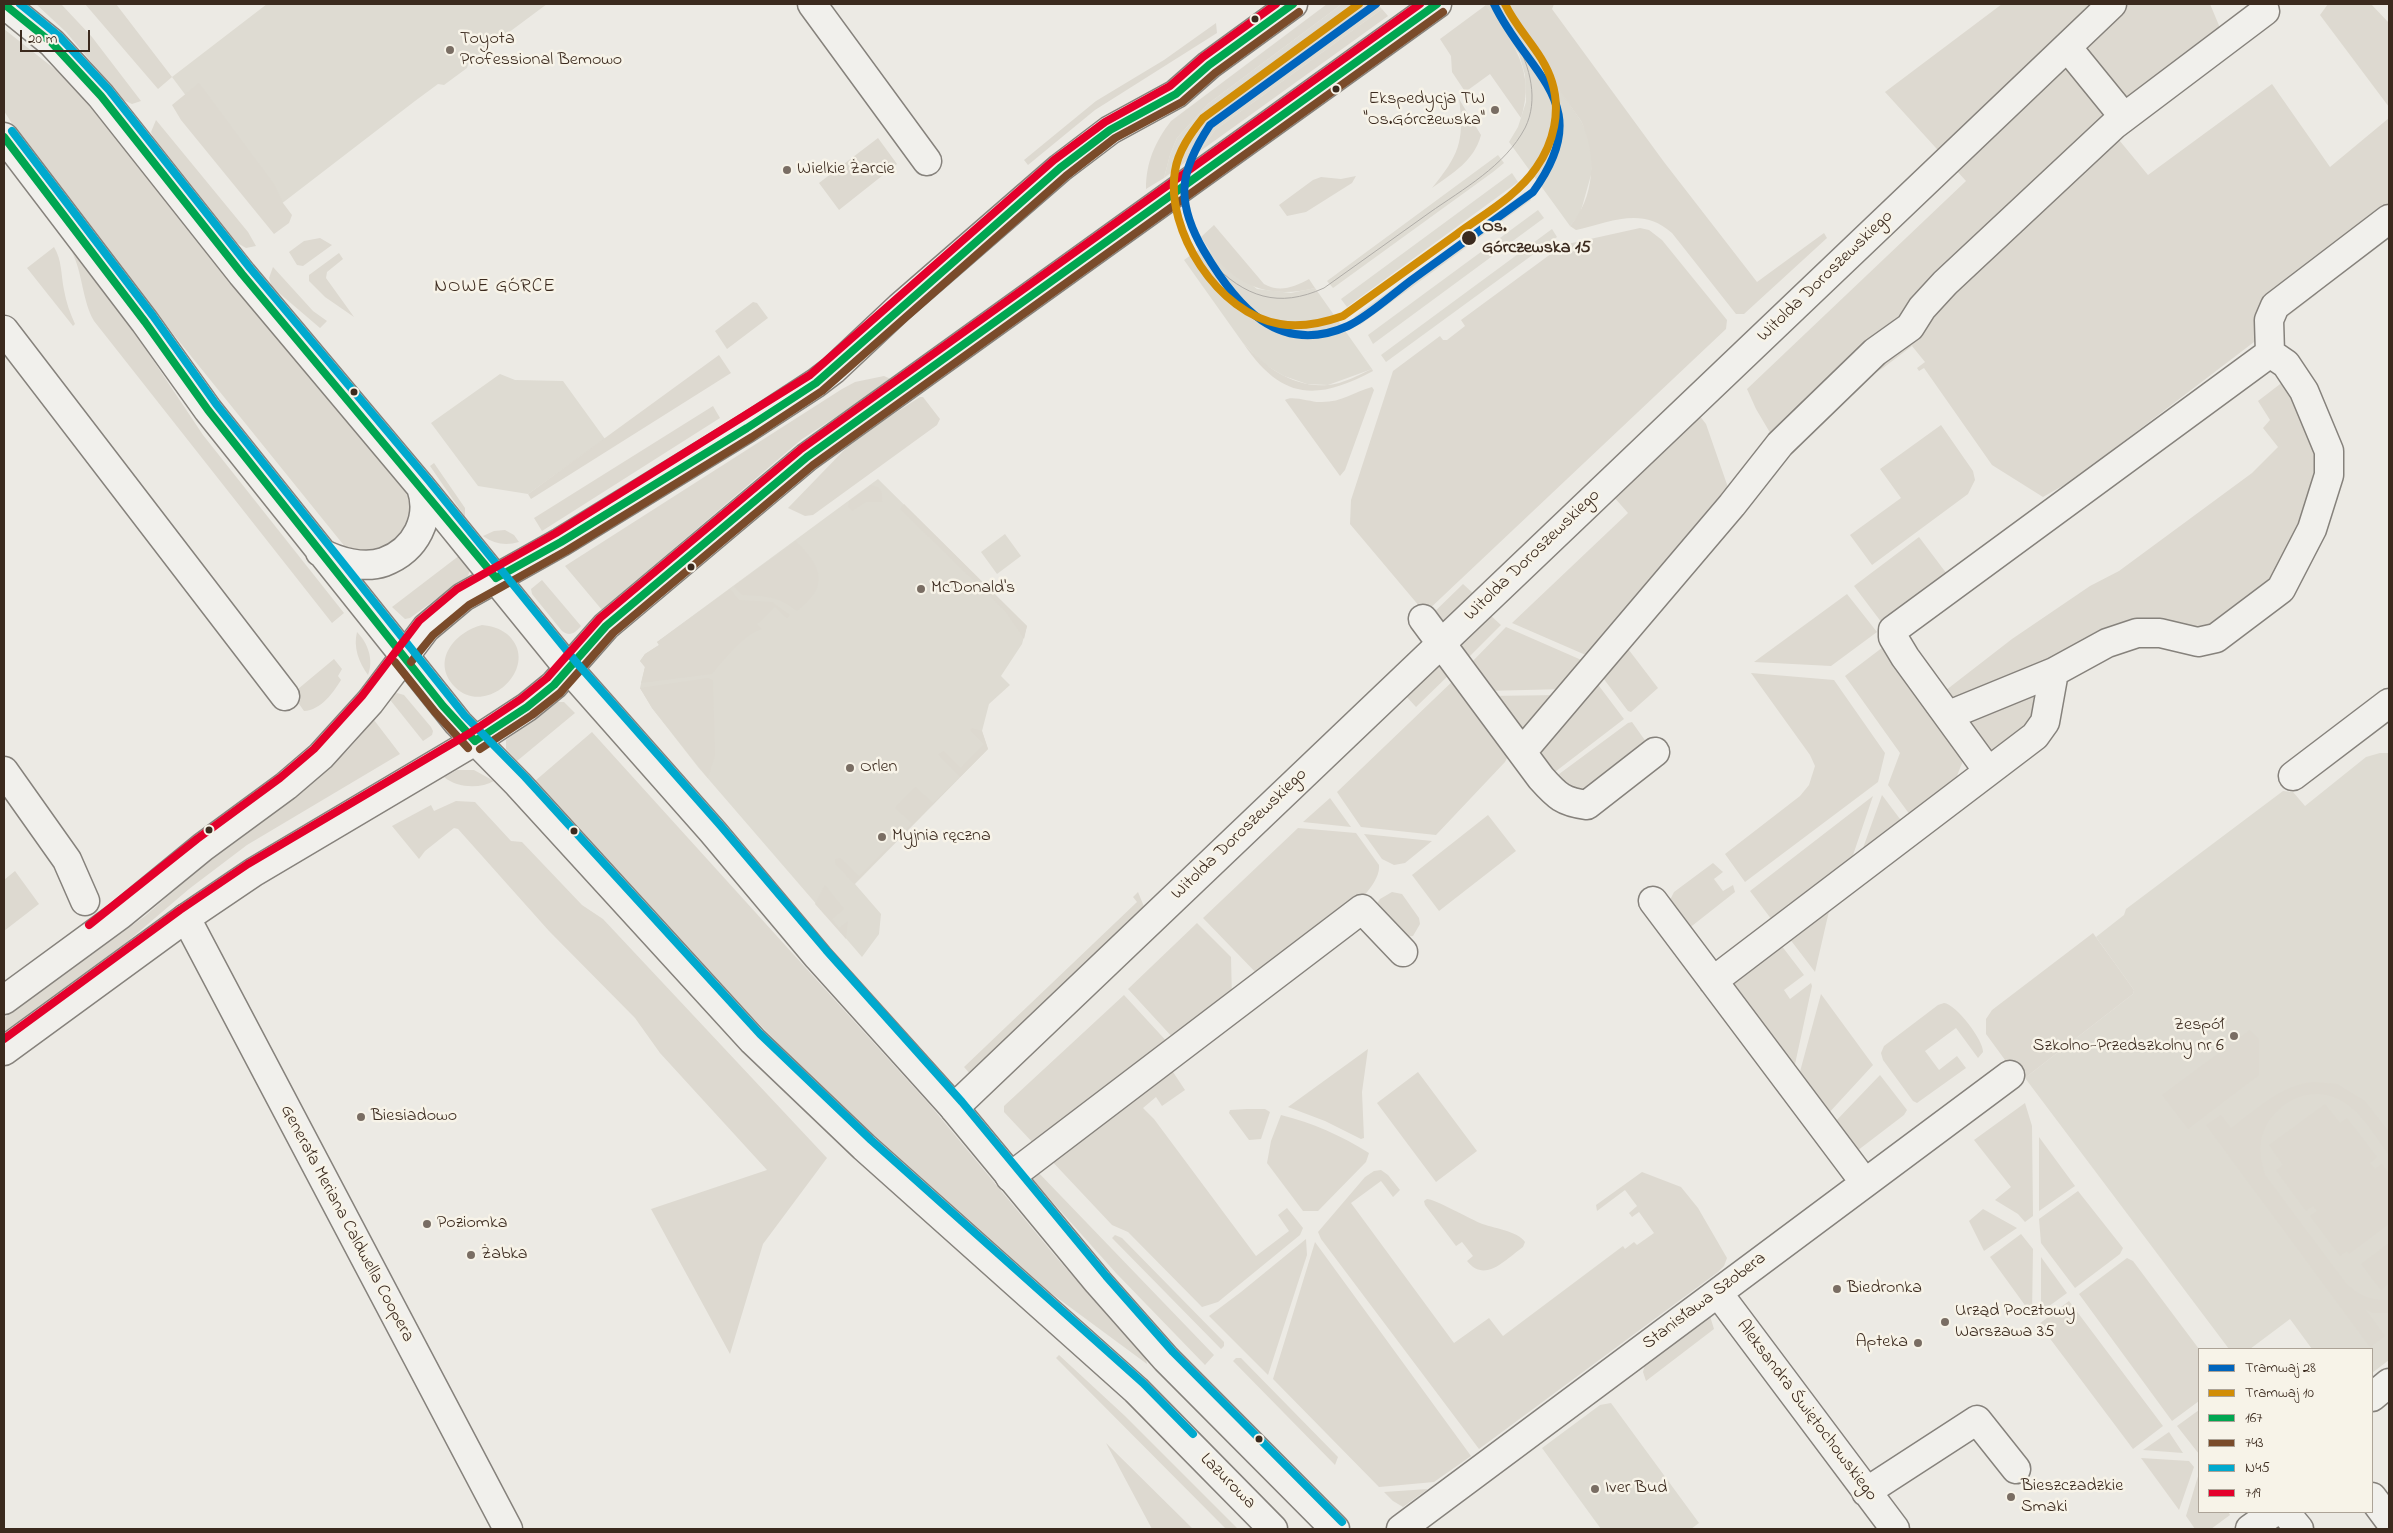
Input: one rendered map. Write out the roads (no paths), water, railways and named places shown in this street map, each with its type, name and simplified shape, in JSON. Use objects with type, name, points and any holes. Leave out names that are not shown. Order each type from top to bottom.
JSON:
[{"type":"street","points":[[4,4],[52,43],[101,96],[242,274],[421,487],[568,668],[713,832],[818,957],[954,1108],[1010,1177],[1166,1359],[1334,1529]]},
{"type":"street","points":[[812,4],[927,161]]},
{"type":"street","points":[[4,1000],[120,915],[203,847],[286,786],[344,732],[370,702],[426,628],[463,598],[578,532],[816,383],[1060,168],[1110,130],[1176,94],[1208,65],[1293,4]]},
{"type":"street","points":[[4,1052],[186,918],[254,872],[476,741],[527,707],[554,685],[606,626],[807,457],[1437,4]]},
{"type":"street","name":"Witolda Doroszewskiego","points":[[954,1108],[2112,4]]},
{"type":"street","points":[[1522,752],[1732,505],[1780,444],[1875,352],[1910,327],[1922,308],[2000,229],[2124,117],[2265,11]]},
{"type":"street","points":[[2067,47],[2124,117]]},
{"type":"street","points":[[4,137],[145,322],[208,410],[403,656]]},
{"type":"street","points":[[2270,353],[2269,320],[2275,306],[2389,219]]},
{"type":"street","points":[[4,330],[285,696]]},
{"type":"street","points":[[1949,715],[2054,672],[2107,643],[2137,633],[2160,633],[2198,642],[2216,638],[2281,589],[2312,529],[2329,475],[2329,451],[2304,391],[2286,364],[2270,353]]},
{"type":"street","points":[[1988,771],[1897,645],[1893,637],[1894,630],[2270,353]]},
{"type":"street","points":[[320,552],[333,559],[365,564],[384,562],[394,556],[408,545],[422,527],[426,506],[421,487]]},
{"type":"street","points":[[1423,619],[1556,795],[1570,803],[1587,805],[1655,752]]},
{"type":"street","name":"Lazurowa","points":[[403,656],[443,706],[513,779],[753,1042],[864,1147],[1136,1390],[1273,1529]]},
{"type":"street","points":[[1713,981],[2034,736],[2045,722],[2054,672]]},
{"type":"street","points":[[2293,776],[2389,703]]},
{"type":"street","points":[[4,772],[67,860],[85,901]]},
{"type":"street","points":[[1653,901],[1865,1182]]},
{"type":"street","points":[[1010,1177],[1362,909],[1404,952]]},
{"type":"street","name":"Generała Meriana Caldwella Coopera","points":[[186,918],[508,1529]]},
{"type":"street","name":"Stanisława Szobera","points":[[1401,1529],[2010,1074]]},
{"type":"street","name":"Aleksandra Świętochowskiego","points":[[1718,1293],[1895,1529]]},
{"type":"street","points":[[2373,1395],[2389,1383]]},
{"type":"street","points":[[1866,1492],[1976,1420],[2016,1469]]},
{"type":"street","points":[[2373,1498],[2389,1520]]},
{"type":"street","points":[[2250,1529],[2273,1513]]},
{"type":"street","points":[[2286,1513],[2299,1529]]},
{"type":"tram line","name":"10","points":[[1359,4],[1203,118],[1179,156],[1175,171],[1174,194],[1178,218],[1187,243],[1200,266],[1217,287],[1236,304],[1257,317],[1280,324],[1312,324],[1343,316],[1500,204],[1536,168],[1547,148],[1554,126],[1556,115],[1555,93],[1543,61],[1505,4]]},
{"type":"tram line","name":"28","points":[[1376,4],[1210,125],[1192,157],[1187,172],[1184,187],[1188,217],[1204,251],[1230,290],[1245,307],[1262,320],[1280,330],[1300,335],[1323,334],[1356,322],[1533,192],[1551,161],[1559,135],[1558,112],[1551,92],[1508,29],[1494,4]]},
{"type":"tram line","points":[[1211,262],[1237,284],[1263,296],[1292,298],[1307,294],[1324,288],[1469,186],[1495,165],[1517,142],[1529,117],[1532,95],[1531,84],[1529,73],[1516,41]]},
{"type":"place","name":"Toyota Professional Bemowo","points":[[450,50]]},
{"type":"place","name":"Ekspedycja TW \"Os.Górczewska\"","points":[[1495,110]]},
{"type":"place","name":"Wielkie Żarcie","points":[[787,170]]},
{"type":"place","name":"Os. Górczewska 15","points":[[1469,238]]},
{"type":"place","name":"McDonald's","points":[[921,589]]},
{"type":"place","name":"Orlen","points":[[850,768]]},
{"type":"place","name":"Myjnia ręczna","points":[[882,837]]},
{"type":"place","name":"Zespół Szkolno-Przedszkolny nr 6","points":[[2234,1036]]},
{"type":"place","name":"Biesiadowo","points":[[361,1117]]},
{"type":"place","name":"Poziomka","points":[[427,1224]]},
{"type":"place","name":"Żabka","points":[[471,1255]]},
{"type":"place","name":"Biedronka","points":[[1837,1289]]},
{"type":"place","name":"Urząd Pocztowy Warszawa 35","points":[[1945,1322]]},
{"type":"place","name":"Apteka","points":[[1918,1343]]},
{"type":"place","name":"Iver Bud","points":[[1595,1489]]},
{"type":"place","name":"Bieszczadzkie Smaki","points":[[2011,1497]]},
{"type":"district","name":"NOWE GÓRCE","points":[[495,288]]}]
